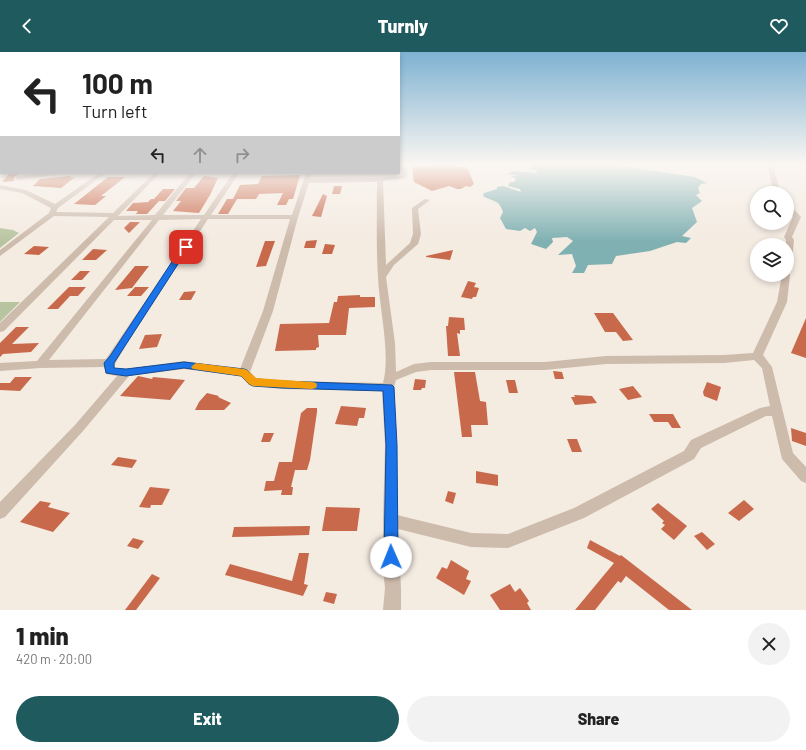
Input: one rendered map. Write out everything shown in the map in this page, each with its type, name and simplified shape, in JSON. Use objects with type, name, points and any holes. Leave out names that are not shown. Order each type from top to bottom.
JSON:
[{"type":"street","points":[[18,190],[24,191],[53,210],[114,216],[294,217]]},
{"type":"street","points":[[0,254],[53,210],[80,190]]},
{"type":"street","points":[[0,329],[140,190]]},
{"type":"street","points":[[40,364],[179,190]]},
{"type":"street","points":[[0,367],[40,364],[108,363],[114,358],[122,343],[224,190]]},
{"type":"street","points":[[244,373],[268,311],[294,217],[303,190]]},
{"type":"street","points":[[380,190],[382,277],[390,342],[390,520],[391,570],[393,588],[392,610]]},
{"type":"street","points":[[382,277],[391,263],[414,244],[417,234],[415,208],[427,200]]},
{"type":"street","points":[[794,213],[797,217],[794,224]]},
{"type":"street","points":[[757,356],[782,302],[785,282]]},
{"type":"street","points":[[108,363],[110,370],[126,372],[184,365],[244,373],[253,382],[282,385],[390,381],[414,368],[431,366],[545,366],[606,360],[724,359],[757,356]]},
{"type":"street","points":[[757,356],[766,367],[787,455],[806,477]]},
{"type":"street","points":[[0,512],[79,428],[126,372]]},
{"type":"street","points":[[390,520],[471,540],[508,541],[579,513],[674,464],[689,455],[696,444],[764,411],[776,411]]},
{"type":"green space","points":[[0,228],[13,230],[19,233],[0,248]]},
{"type":"green space","points":[[0,302],[20,302],[0,322]]},
{"type":"water","points":[[494,190],[515,190],[521,192],[520,190],[699,190],[700,193],[696,195],[702,201],[692,208],[697,222],[682,236],[691,238],[686,243],[677,242],[650,251],[616,256],[612,264],[588,265],[584,273],[572,273],[576,266],[572,254],[558,255],[573,241],[567,237],[552,238],[553,242],[546,249],[531,244],[537,232],[535,228],[530,231],[525,228],[520,231],[506,229],[500,218],[503,212],[500,205],[483,196],[484,193]]},
{"type":"building","points":[[92,190],[109,190],[101,196],[106,196],[95,205],[74,204]]},
{"type":"building","points":[[162,190],[174,190],[165,201],[159,201],[147,214],[136,214],[138,211],[126,211],[133,203],[148,202],[151,199],[154,199]]},
{"type":"building","points":[[184,190],[212,190],[199,213],[173,211],[181,201],[176,201]]},
{"type":"building","points":[[237,190],[296,190],[293,199],[289,199],[286,205],[277,205],[283,193],[259,194],[256,199],[237,199],[228,214],[218,214],[227,199],[233,199]]},
{"type":"building","points":[[333,190],[341,190],[340,194],[332,194]]},
{"type":"building","points":[[323,194],[327,196],[321,217],[312,216]]},
{"type":"building","points":[[130,222],[140,222],[129,233],[124,228]]},
{"type":"building","points":[[317,240],[315,248],[304,248],[306,241]]},
{"type":"building","points":[[265,241],[275,241],[266,266],[256,267]]},
{"type":"building","points":[[325,244],[335,245],[332,254],[322,254]]},
{"type":"building","points":[[34,246],[49,247],[39,255],[24,254]]},
{"type":"building","points":[[93,249],[107,250],[96,260],[82,260]]},
{"type":"building","points":[[453,250],[450,260],[426,257],[426,256]]},
{"type":"building","points":[[135,266],[149,266],[132,288],[115,290]]},
{"type":"building","points":[[80,271],[90,271],[82,280],[71,280]]},
{"type":"building","points":[[468,281],[476,283],[474,287],[479,288],[476,297],[473,297],[472,299],[461,297]]},
{"type":"building","points":[[69,287],[86,287],[78,296],[70,296],[58,309],[47,309]]},
{"type":"building","points":[[135,287],[149,287],[141,296],[127,296]]},
{"type":"building","points":[[196,291],[191,300],[179,300],[184,292]]},
{"type":"building","points":[[360,295],[360,297],[375,297],[375,307],[349,308],[346,335],[318,335],[319,347],[316,348],[316,350],[275,351],[280,324],[329,323],[334,302],[337,302],[338,296]]},
{"type":"building","points":[[594,313],[613,313],[633,340],[623,341],[616,332],[605,332]]},
{"type":"building","points":[[449,317],[464,318],[465,330],[460,330],[460,334],[457,333],[460,356],[448,356],[446,326],[448,326]]},
{"type":"building","points":[[806,318],[806,358],[791,353]]},
{"type":"building","points":[[16,327],[29,327],[12,344],[39,343],[31,352],[3,354],[0,357],[0,343]]},
{"type":"building","points":[[162,334],[157,347],[139,349],[145,335]]},
{"type":"building","points":[[553,371],[562,372],[564,379],[555,379]]},
{"type":"building","points":[[454,372],[475,372],[480,401],[486,402],[488,425],[471,425],[472,437],[462,437]]},
{"type":"building","points":[[138,376],[152,379],[153,377],[185,380],[170,400],[120,396]]},
{"type":"building","points":[[15,377],[32,377],[20,391],[0,390],[0,383],[10,383]]},
{"type":"building","points":[[415,379],[426,380],[425,388],[422,388],[421,390],[413,390]]},
{"type":"building","points":[[506,380],[515,380],[518,393],[509,393]]},
{"type":"building","points":[[707,382],[721,387],[717,401],[704,396],[703,392]]},
{"type":"building","points":[[633,386],[642,397],[628,400],[619,389]]},
{"type":"building","points":[[207,393],[219,396],[218,397],[231,403],[224,410],[195,410],[199,402]]},
{"type":"building","points":[[574,395],[592,396],[597,403],[575,405],[571,397],[575,397]]},
{"type":"building","points":[[341,406],[366,408],[364,418],[359,418],[357,426],[335,424]]},
{"type":"building","points":[[307,408],[317,408],[317,412],[310,460],[307,470],[295,470],[291,487],[293,487],[292,495],[281,495],[282,490],[264,491],[266,481],[274,481],[279,462],[292,462],[301,413]]},
{"type":"building","points":[[649,414],[673,414],[681,428],[672,428],[668,422],[654,422]]},
{"type":"building","points":[[791,428],[806,433],[806,446],[792,441]]},
{"type":"building","points":[[264,433],[274,433],[270,442],[261,442]]},
{"type":"building","points":[[567,439],[577,439],[582,452],[572,452]]},
{"type":"building","points":[[118,457],[137,460],[132,468],[111,465]]},
{"type":"building","points":[[476,471],[498,475],[498,486],[476,483]]},
{"type":"building","points":[[150,487],[170,489],[162,505],[151,505],[150,508],[139,507]]},
{"type":"building","points":[[448,491],[456,493],[453,504],[445,501]]},
{"type":"building","points":[[744,500],[754,509],[739,521],[728,513]]},
{"type":"building","points":[[40,501],[51,503],[48,507],[70,513],[53,532],[20,522]]},
{"type":"building","points":[[658,503],[687,526],[674,540],[661,529],[665,525],[662,523],[664,521],[651,509]]},
{"type":"building","points":[[326,507],[360,508],[357,531],[322,531]]},
{"type":"building","points":[[310,526],[309,535],[232,537],[234,527]]},
{"type":"building","points":[[702,532],[715,544],[707,550],[694,536]]},
{"type":"building","points":[[133,538],[144,541],[138,549],[127,546]]},
{"type":"building","points":[[590,540],[620,556],[621,555],[692,610],[669,610],[626,576],[621,583],[618,581],[595,610],[575,610],[614,563],[587,548]]},
{"type":"building","points":[[299,553],[309,553],[304,584],[308,585],[303,596],[225,575],[230,564],[292,581]]},
{"type":"building","points":[[451,560],[469,571],[466,579],[471,581],[464,595],[436,578],[442,567],[447,569]]},
{"type":"building","points":[[152,574],[160,578],[136,610],[125,610]]},
{"type":"building","points":[[510,584],[515,592],[520,588],[529,601],[527,603],[531,610],[500,610],[490,595]]},
{"type":"building","points":[[326,592],[337,594],[334,604],[323,601]]},
{"type":"slow traffic","points":[[196,367],[244,373],[253,382],[282,385],[312,385]]},
{"type":"route","points":[[186,247],[122,343],[114,358],[108,363],[110,370],[126,372],[184,365],[244,373],[253,382],[282,385],[388,387],[391,445],[391,557]]}]
